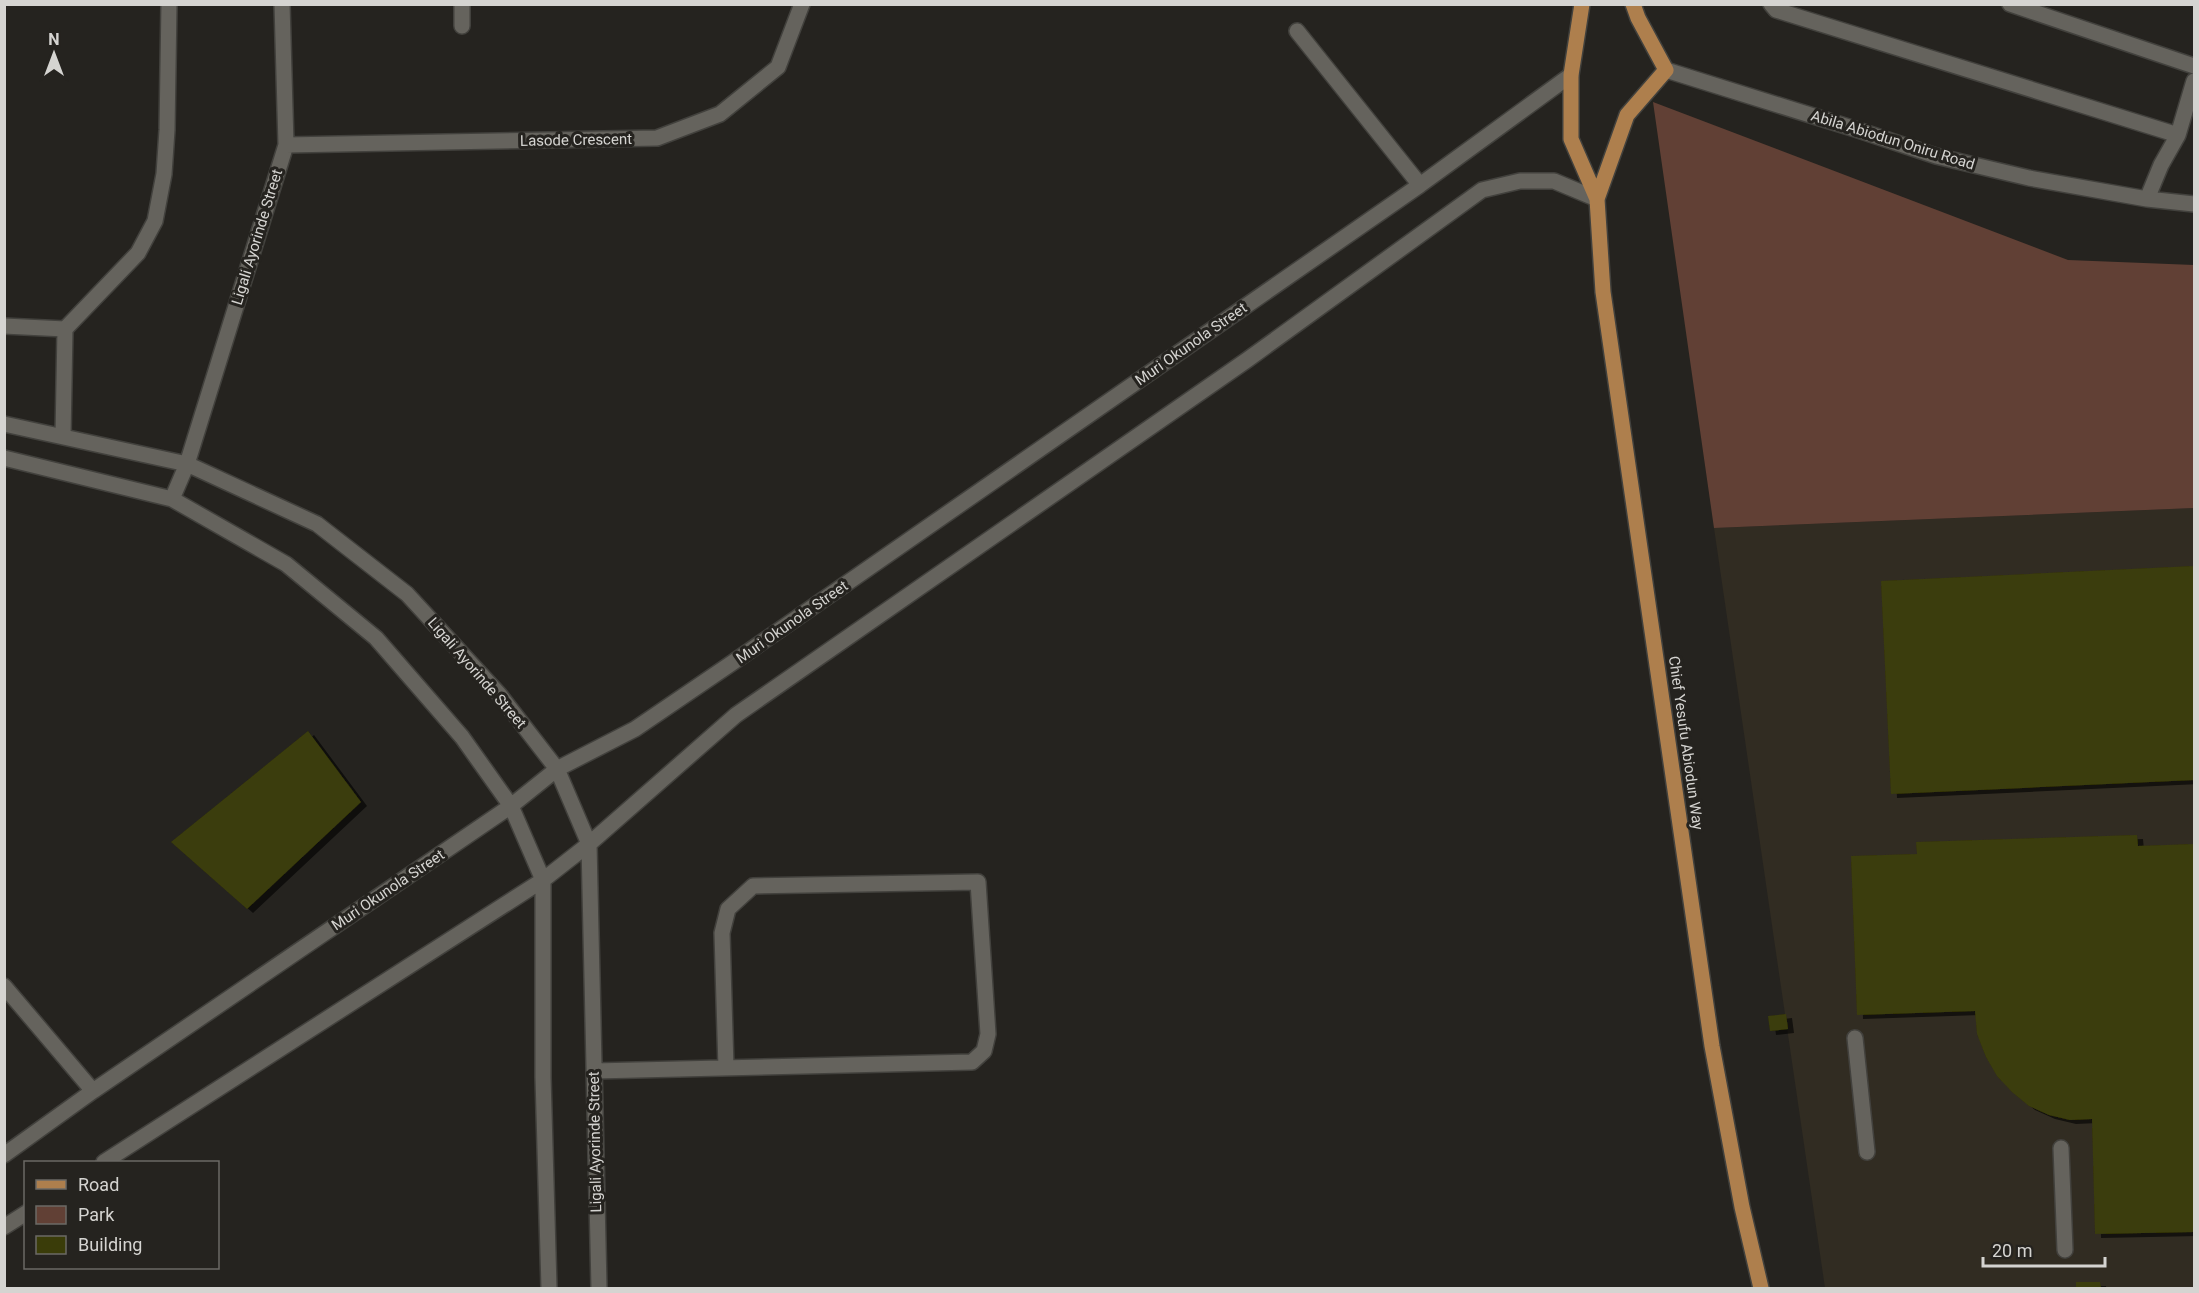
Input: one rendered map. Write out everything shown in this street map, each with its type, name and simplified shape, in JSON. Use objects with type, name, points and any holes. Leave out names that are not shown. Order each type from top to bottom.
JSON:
[{"type":"main road","name":"Chief Yesufu Abiodun Way","points":[[1582,4],[1570,75],[1571,139],[1597,199],[1603,292],[1710,1034],[1742,1207],[1761,1288]]},
{"type":"main road","points":[[1634,4],[1638,18],[1666,70]]},
{"type":"main road","name":"Chief Yesufu Abiodun Way","points":[[1597,199],[1627,115],[1666,70]]},
{"type":"street","points":[[63,436],[65,329],[138,253],[155,221],[164,174],[167,130],[169,4]]},
{"type":"street","name":"Ligali Ayorinde Street","points":[[172,499],[187,464],[286,145],[282,4]]},
{"type":"street","points":[[462,4],[462,26]]},
{"type":"street","name":"Lasode Crescent","points":[[286,145],[657,138],[720,114],[778,67],[802,4]]},
{"type":"street","points":[[1771,4],[1776,10],[2178,135]]},
{"type":"street","points":[[2010,4],[2194,66]]},
{"type":"street","points":[[1297,31],[1420,185]]},
{"type":"street","name":"Abila Abiodun Oniru Road","points":[[1666,70],[1936,156],[2029,178],[2147,199],[2194,204]]},
{"type":"street","name":"Muri Okunola Street","points":[[4,1155],[93,1091],[511,806],[557,769],[635,729],[722,670],[1420,185],[1570,75]]},
{"type":"street","points":[[2147,199],[2178,135],[2194,81]]},
{"type":"street","points":[[106,1161],[543,880],[589,844],[736,715],[1237,367],[1482,190],[1520,181],[1554,181],[1597,199]]},
{"type":"street","points":[[4,326],[65,329]]},
{"type":"street","name":"Ligali Ayorinde Street","points":[[4,424],[187,464],[317,524],[407,594],[499,694],[557,769],[589,844],[599,1288]]},
{"type":"street","points":[[4,458],[172,499],[286,564],[376,638],[462,737],[511,806],[543,880],[543,1077],[549,1288]]},
{"type":"street","points":[[594,1071],[726,1068],[972,1062],[984,1051],[988,1034],[978,882],[753,886],[728,909],[722,933],[726,1068]]},
{"type":"street","points":[[4,986],[93,1091]]},
{"type":"street","points":[[1855,1038],[1867,1152]]},
{"type":"street","points":[[2061,1148],[2065,1250]]},
{"type":"street","points":[[4,1227],[24,1214]]},
{"type":"shaded area","points":[[2194,508],[2194,1288],[1825,1288],[1714,528]]},
{"type":"green space","points":[[1653,102],[2068,260],[2194,265],[2194,508],[1714,528]]},
{"type":"building","points":[[2194,566],[2194,780],[1891,794],[1881,581]]},
{"type":"building","points":[[308,731],[361,802],[247,909],[171,842]]},
{"type":"building","points":[[2137,835],[2138,846],[2194,844],[2194,1232],[2095,1234],[2092,1119],[2070,1120],[2049,1115],[2029,1106],[2012,1092],[1997,1076],[1986,1057],[1977,1034],[1975,1011],[1857,1015],[1851,856],[1917,854],[1916,842]]},
{"type":"building","points":[[1786,1014],[1788,1029],[1770,1031],[1768,1016]]},
{"type":"building","points":[[2076,1282],[2100,1282],[2101,1288],[2076,1288]]}]
